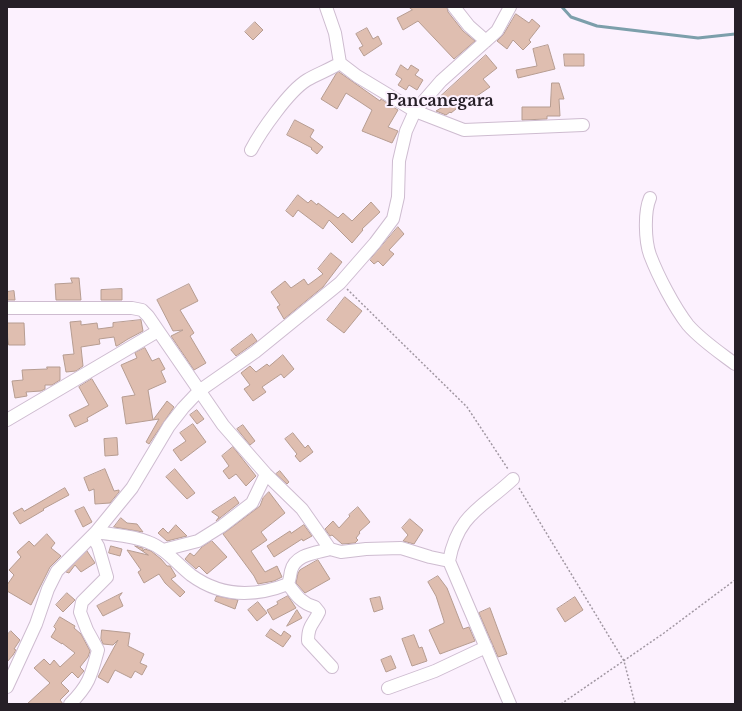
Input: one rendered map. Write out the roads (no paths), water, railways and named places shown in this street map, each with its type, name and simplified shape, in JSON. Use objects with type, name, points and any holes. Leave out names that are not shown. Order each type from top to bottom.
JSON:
[{"type":"street","points":[[326,7],[335,33],[340,63],[357,76],[416,111],[464,130],[583,124]]},
{"type":"street","points":[[454,7],[469,26],[486,41]]},
{"type":"street","points":[[7,687],[36,624],[52,578],[57,571],[94,534],[132,488],[169,426],[199,391],[255,352],[340,282],[375,243],[393,220],[398,197],[399,161],[406,131],[416,111],[441,80],[497,31],[510,7]]},
{"type":"street","points":[[251,150],[272,118],[306,80],[329,70],[340,63]]},
{"type":"street","points":[[650,198],[647,206],[646,219],[649,254],[669,294],[688,325],[735,364]]},
{"type":"street","points":[[7,308],[132,308],[142,310],[148,316],[223,425],[266,474],[302,509],[330,549]]},
{"type":"street","points":[[7,420],[158,332]]},
{"type":"street","points":[[163,550],[198,541],[222,526],[252,503],[266,474]]},
{"type":"street","points":[[510,704],[449,561],[452,546],[462,524],[472,512],[513,479]]},
{"type":"street","points":[[94,534],[147,541],[163,550],[192,575],[213,587],[254,594],[288,584]]},
{"type":"street","points":[[70,704],[83,691],[90,680],[98,650],[87,630],[80,607],[82,602],[107,576],[94,534]]},
{"type":"street","points":[[332,667],[308,641],[308,629],[316,620],[319,612],[315,607],[306,605],[300,600],[288,584],[291,570],[295,563],[305,555],[330,549],[341,552],[366,549],[401,548],[449,561]]},
{"type":"street","points":[[388,688],[435,671],[486,647]]},
{"type":"waterway","points":[[562,7],[571,17],[597,26],[698,38],[735,34]]},
{"type":"district","name":"Pancanegara","points":[[440,101]]}]
